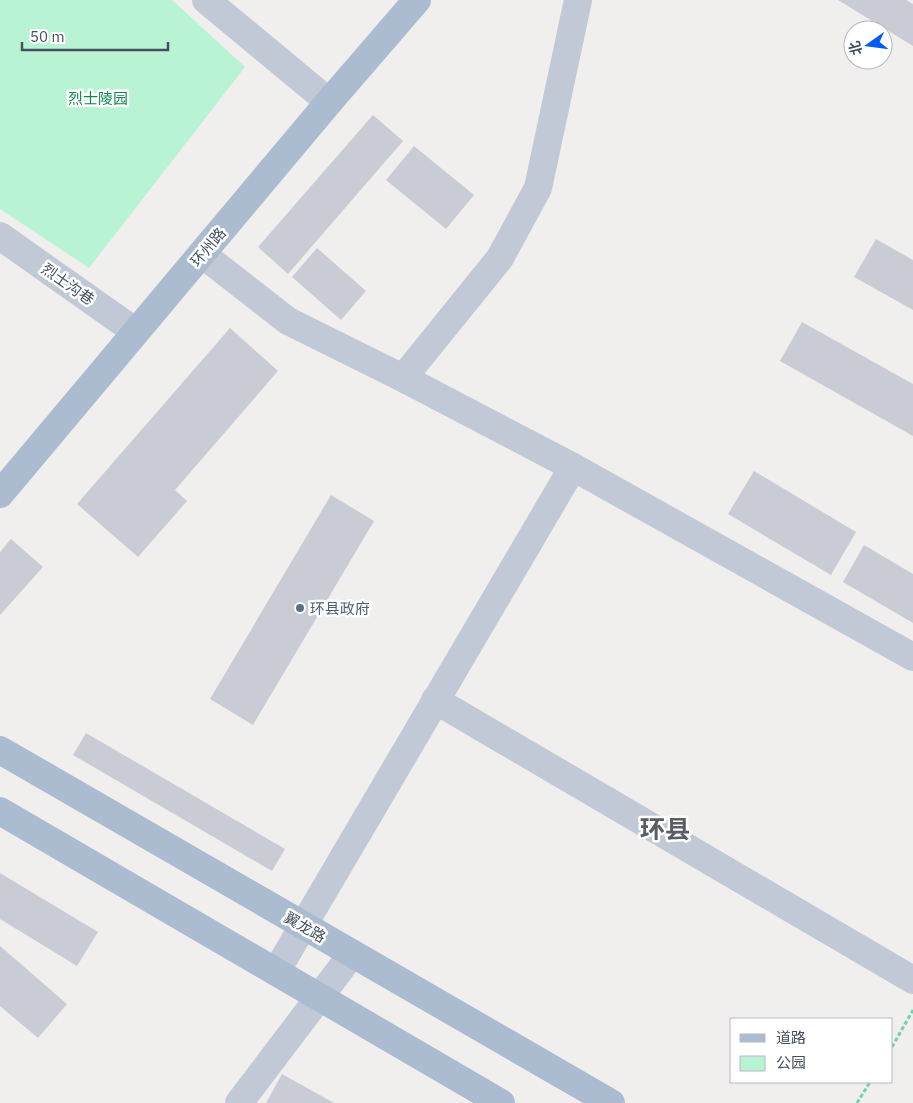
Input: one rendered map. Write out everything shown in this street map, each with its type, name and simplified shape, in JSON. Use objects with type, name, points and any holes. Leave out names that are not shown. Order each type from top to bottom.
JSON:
[{"type":"main road","name":"环州路","points":[[0,494],[417,0]]},
{"type":"main road","name":"翼龙路","points":[[0,750],[610,1103]]},
{"type":"main road","points":[[0,811],[501,1103]]},
{"type":"street","points":[[206,0],[329,102]]},
{"type":"street","points":[[403,378],[500,258],[538,188],[578,0]]},
{"type":"street","name":"烈士沟巷","points":[[0,236],[136,332]]},
{"type":"street","points":[[202,254],[288,321],[403,378],[573,467],[913,656]]},
{"type":"street","points":[[276,972],[573,467]]},
{"type":"street","points":[[436,700],[913,980]]},
{"type":"street","points":[[240,1103],[352,954]]},
{"type":"path","points":[[893,1045],[913,1010]]},
{"type":"path","points":[[857,1103],[869,1083]]},
{"type":"green space","name":"烈士陵园","points":[[0,0],[172,0],[245,67],[89,268],[0,209]]},
{"type":"building","points":[[838,0],[906,0],[913,4],[913,46],[893,34],[893,20],[871,20]]},
{"type":"building","points":[[373,115],[403,141],[288,274],[258,247]]},
{"type":"building","points":[[414,146],[474,195],[446,229],[386,180]]},
{"type":"building","points":[[876,239],[913,260],[913,310],[854,277]]},
{"type":"building","points":[[317,248],[366,291],[341,320],[292,277]]},
{"type":"building","points":[[802,322],[913,384],[913,436],[780,361]]},
{"type":"building","points":[[230,328],[278,371],[175,490],[187,501],[138,557],[77,504]]},
{"type":"building","points":[[754,471],[856,532],[831,575],[728,514]]},
{"type":"building","points":[[331,495],[374,521],[253,725],[210,699]]},
{"type":"building","points":[[11,539],[43,567],[0,615],[0,552]]},
{"type":"building","points":[[864,545],[913,574],[913,623],[843,582]]},
{"type":"building","points":[[86,733],[285,849],[272,871],[73,755]]},
{"type":"building","points":[[0,873],[98,932],[77,966],[0,919]]},
{"type":"building","points":[[0,946],[67,1004],[38,1038],[0,1006]]},
{"type":"building","points":[[282,1074],[334,1103],[266,1103]]},
{"type":"place","name":"环县政府","points":[[300,608]]},
{"type":"district","name":"环县","points":[[665,828]]}]
